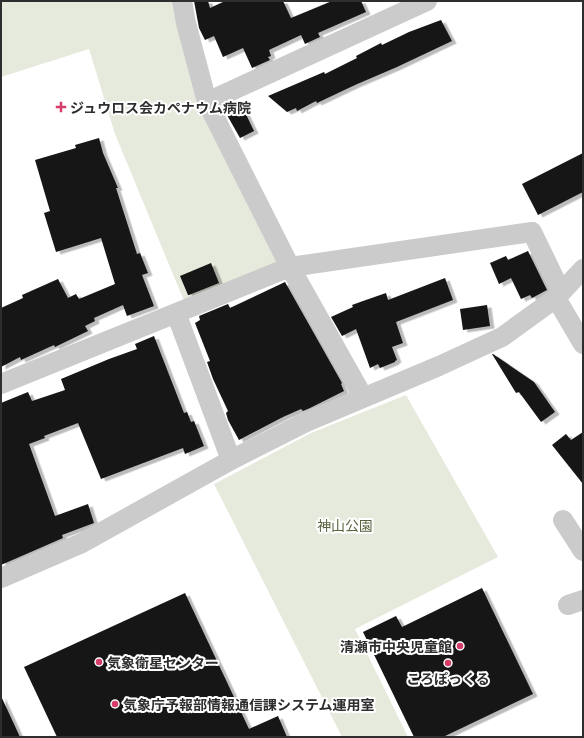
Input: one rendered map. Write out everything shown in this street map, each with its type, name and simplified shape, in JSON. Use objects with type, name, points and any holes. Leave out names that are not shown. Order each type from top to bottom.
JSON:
[{"type":"street","points":[[182,1],[186,23],[207,102],[290,267],[363,397]]},
{"type":"street","points":[[207,102],[427,1]]},
{"type":"street","points":[[1,384],[290,267],[532,232],[558,295],[583,344]]},
{"type":"street","points":[[1,578],[82,543],[231,460],[306,422],[439,366],[502,337],[558,295],[583,269]]},
{"type":"street","points":[[176,313],[231,460]]},
{"type":"street","points":[[563,520],[583,551]]},
{"type":"green space","points":[[1,1],[175,1],[283,264],[184,301],[115,134],[89,49],[1,77]]},
{"type":"green space","name":"神山公園","points":[[406,395],[498,557],[355,629],[408,737],[342,737],[214,484],[311,433]]},
{"type":"building","points":[[194,1],[208,1],[210,8],[225,1],[283,1],[291,18],[332,1],[361,1],[366,12],[318,33],[320,37],[305,44],[301,35],[269,50],[271,56],[268,57],[270,60],[252,68],[243,48],[223,57],[214,36],[205,40],[199,28]]},
{"type":"building","points":[[441,20],[452,41],[317,103],[316,101],[297,111],[296,108],[287,112],[268,96],[324,72],[325,74],[357,58],[356,56],[381,43],[382,45],[409,32]]},
{"type":"building","points":[[243,108],[254,131],[240,138],[227,115]]},
{"type":"building","points":[[99,138],[103,153],[118,188],[116,188],[137,254],[140,253],[148,273],[142,275],[154,306],[127,316],[123,305],[94,318],[95,321],[85,326],[88,331],[55,347],[54,345],[21,360],[20,357],[1,367],[1,308],[23,298],[22,295],[58,279],[68,298],[76,294],[79,299],[115,284],[101,238],[56,252],[44,213],[50,211],[35,160],[76,148],[75,145]]},
{"type":"building","points":[[583,153],[583,192],[538,215],[522,184]]},
{"type":"building","points":[[528,251],[547,290],[532,298],[530,295],[521,299],[511,278],[499,284],[490,263],[506,256],[508,260]]},
{"type":"building","points":[[211,263],[219,283],[188,295],[180,276]]},
{"type":"building","points":[[445,278],[453,300],[396,322],[403,343],[392,347],[397,360],[380,368],[378,364],[370,368],[356,329],[342,336],[331,317],[353,307],[352,305],[386,293],[388,300]]},
{"type":"building","points":[[285,282],[342,383],[341,384],[344,391],[303,411],[301,409],[283,417],[239,440],[228,420],[226,413],[228,411],[213,379],[207,362],[210,361],[195,323],[200,320],[199,316],[228,304],[230,308]]},
{"type":"building","points":[[487,305],[490,326],[463,330],[460,309]]},
{"type":"building","points":[[154,336],[184,413],[187,412],[191,422],[194,421],[204,446],[185,454],[183,448],[101,479],[78,423],[44,436],[45,438],[29,444],[55,516],[88,504],[94,523],[62,535],[63,538],[1,565],[1,403],[28,392],[32,401],[65,390],[61,379],[137,349],[135,344]]},
{"type":"building","points":[[492,354],[534,382],[555,412],[541,422],[519,392],[516,393]]},
{"type":"building","points":[[583,432],[583,484],[552,445],[566,434],[571,440]]},
{"type":"building","name":"ころぽっくる","points":[[482,588],[533,694],[443,737],[414,737],[363,632],[396,616],[402,627]]},
{"type":"building","points":[[185,593],[249,729],[278,716],[287,737],[57,737],[24,667]]},
{"type":"building","points":[[1,696],[20,737],[1,737]]},
{"type":"place","name":"ジュウロス会カペナウム病院","points":[[61,107]]},
{"type":"place","name":"清瀬市中央児童館","points":[[460,646]]},
{"type":"place","name":"気象衛星センター","points":[[99,662]]},
{"type":"place","name":"ころぽっくる","points":[[448,663]]},
{"type":"place","name":"気象庁予報部情報通信課システム運用室","points":[[115,704]]}]
